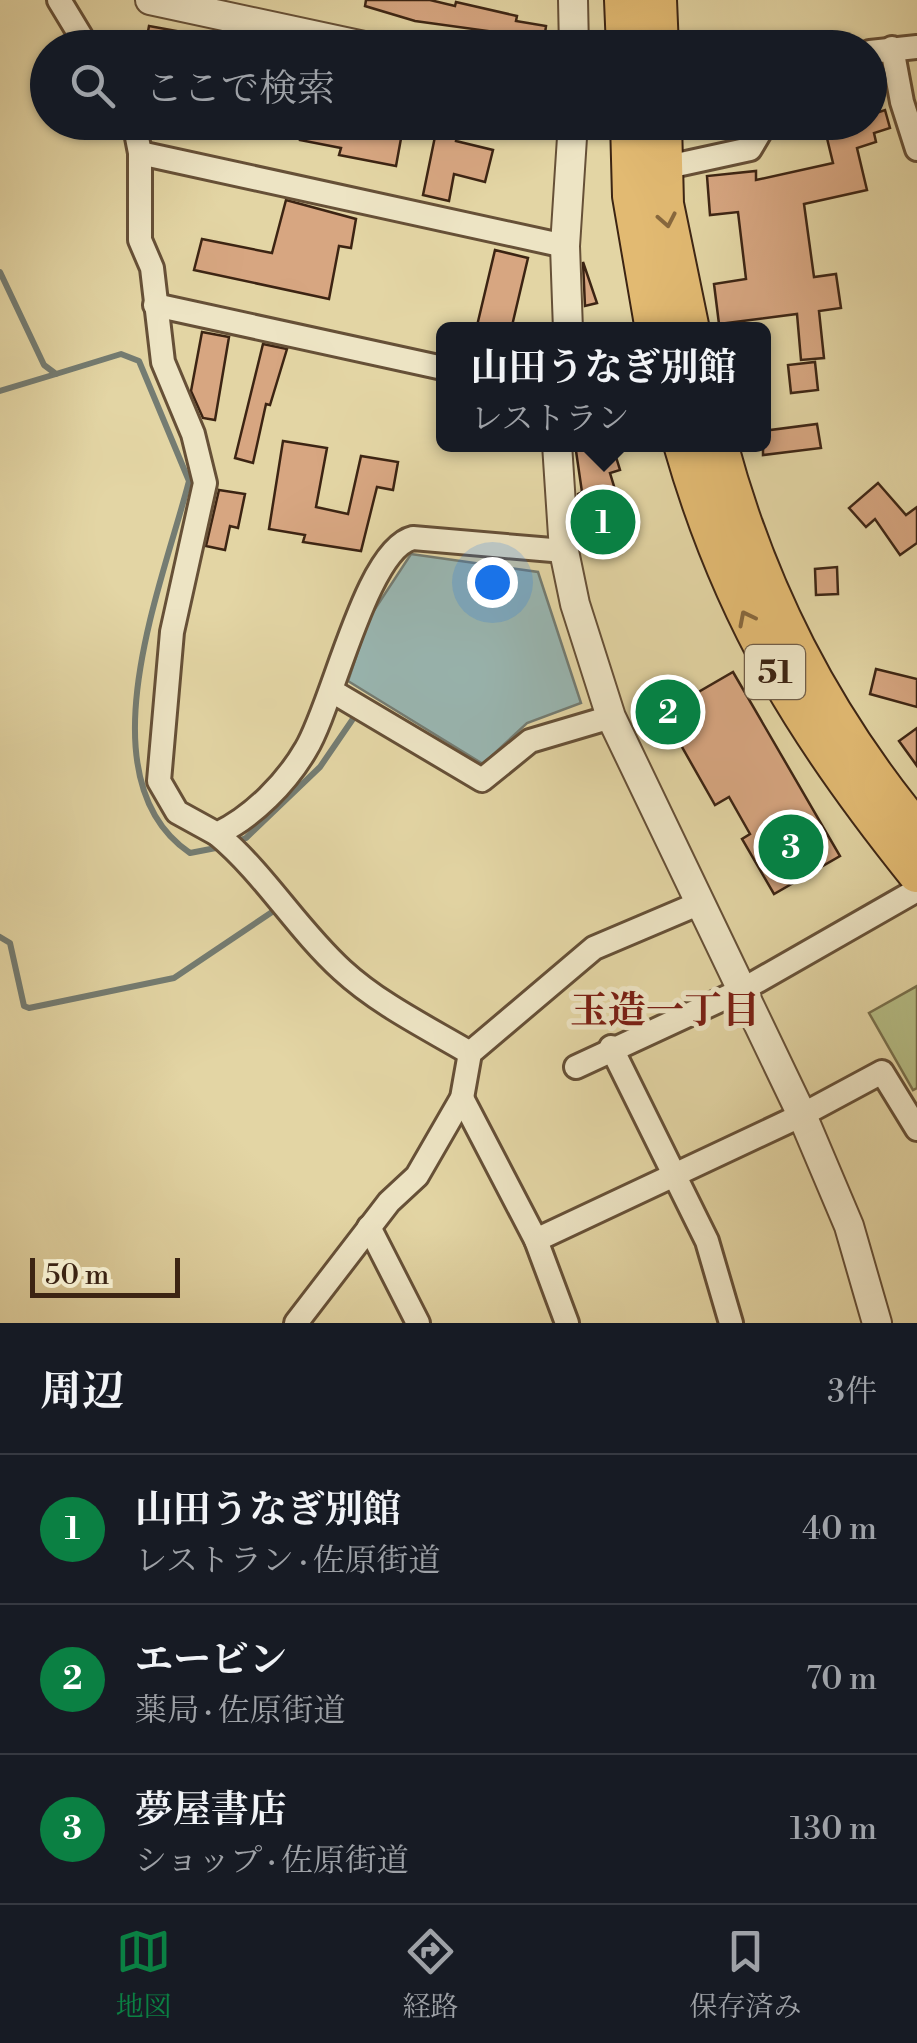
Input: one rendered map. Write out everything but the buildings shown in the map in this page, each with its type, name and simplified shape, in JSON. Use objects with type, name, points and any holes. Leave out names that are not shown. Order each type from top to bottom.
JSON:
[{"type":"highway","points":[[624,0],[625,30]]},
{"type":"highway","points":[[656,0],[658,30]]},
{"type":"highway","points":[[630,140],[632,196],[654,322]]},
{"type":"highway","points":[[662,140],[664,204],[688,322]]},
{"type":"highway","name":"51","points":[[685,452],[707,530],[768,660],[808,728],[917,873]]},
{"type":"highway","name":"51","points":[[720,452],[739,524],[804,668],[832,718],[917,831]]},
{"type":"street","points":[[59,0],[77,30]]},
{"type":"street","points":[[151,0],[290,30]]},
{"type":"street","points":[[573,0],[574,30]]},
{"type":"street","points":[[887,50],[917,47]]},
{"type":"street","points":[[887,65],[917,148]]},
{"type":"street","points":[[137,140],[138,231],[152,268],[162,362],[193,434],[205,483],[172,632],[159,781],[177,812],[217,834],[244,857],[341,969],[365,989],[470,1053]]},
{"type":"street","points":[[568,322],[565,246],[572,140]]},
{"type":"street","points":[[662,168],[750,149],[755,140]]},
{"type":"street","points":[[140,154],[565,246]]},
{"type":"street","points":[[155,306],[436,366]]},
{"type":"street","points":[[558,452],[564,551],[575,604],[610,717],[802,1115],[849,1226],[877,1323]]},
{"type":"street","points":[[217,834],[254,811],[298,762],[332,692],[376,576],[400,541],[413,538],[564,551]]},
{"type":"street","points":[[332,692],[482,780],[530,741],[610,717]]},
{"type":"street","points":[[576,1066],[742,990],[917,890]]},
{"type":"street","points":[[303,1320],[369,1227],[417,1176],[462,1098],[470,1053],[594,948],[700,903]]},
{"type":"street","points":[[611,1047],[678,1175],[712,1255],[732,1323]]},
{"type":"street","points":[[536,1240],[802,1115],[882,1072],[917,1129]]},
{"type":"street","points":[[462,1098],[536,1240],[567,1323]]},
{"type":"street","points":[[369,1227],[418,1323]]},
{"type":"green space","points":[[917,986],[917,1088],[913,1090],[869,1013]]},
{"type":"water","points":[[411,554],[538,572],[581,703],[527,723],[483,764],[348,681],[369,618]]},
{"type":"waterway","points":[[0,272],[44,365],[56,374],[121,354],[139,361],[189,481],[149,624],[135,730],[140,778],[158,820],[190,853],[221,847]]},
{"type":"waterway","points":[[0,391],[56,374]]},
{"type":"waterway","points":[[233,843],[246,838],[320,767],[357,713]]},
{"type":"waterway","points":[[0,937],[10,943],[24,1006],[29,1008],[174,978],[278,908]]},
{"type":"place","name":"山田うなぎ別館","points":[[603,522]]},
{"type":"place","name":"エービン","points":[[668,712]]},
{"type":"place","name":"夢屋書店","points":[[791,847]]},
{"type":"district","name":"玉造一丁目","points":[[665,1010]]}]
